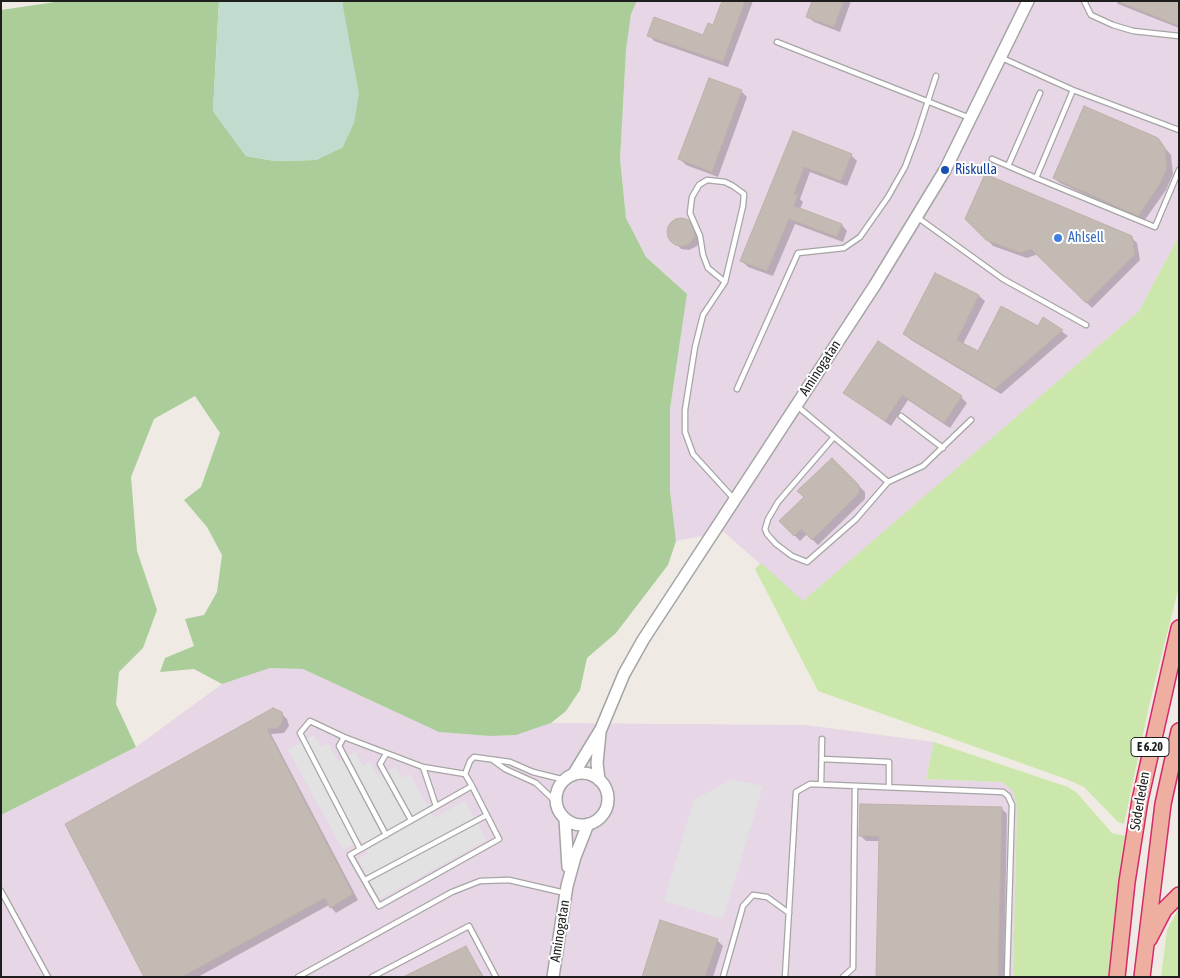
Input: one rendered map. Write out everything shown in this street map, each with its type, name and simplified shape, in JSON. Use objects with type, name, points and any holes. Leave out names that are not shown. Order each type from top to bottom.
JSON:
[{"type":"highway","name":"Söderleden","points":[[1117,977],[1127,882],[1140,800],[1179,628]]},
{"type":"highway","name":"Söderleden","points":[[1142,977],[1163,804],[1179,731]]},
{"type":"highway","points":[[1144,950],[1164,910],[1179,895]]},
{"type":"street","name":"Aminogatan","points":[[567,889],[568,853],[565,819],[559,812],[556,802],[559,788],[569,777],[601,729],[620,682],[643,640],[917,217],[971,119],[1028,1]]},
{"type":"street","name":"Aminogatan","points":[[553,977],[567,889],[575,857],[588,824],[598,818],[607,803],[606,790],[599,780],[597,763],[601,729]]},
{"type":"street","points":[[569,777],[589,775],[599,780]]},
{"type":"street","points":[[565,819],[576,824],[588,824]]},
{"type":"lane","points":[[1084,1],[1091,15],[1112,25],[1133,31],[1179,36]]},
{"type":"lane","points":[[777,42],[928,100],[971,119]]},
{"type":"lane","points":[[1002,58],[1073,90],[1179,130]]},
{"type":"lane","points":[[737,389],[798,253],[844,248],[860,237],[888,197],[905,167],[936,76]]},
{"type":"lane","points":[[1036,178],[1073,90]]},
{"type":"lane","points":[[1008,166],[1040,93]]},
{"type":"lane","points":[[992,159],[1155,227],[1179,170]]},
{"type":"lane","points":[[725,282],[708,268],[703,255],[700,236],[690,213],[692,198],[699,185],[707,180],[725,182],[744,194],[743,206],[725,282],[703,316],[695,347],[685,410],[685,432],[692,454],[734,499]]},
{"type":"lane","points":[[917,217],[1003,279],[1086,325]]},
{"type":"lane","points":[[795,405],[888,482]]},
{"type":"lane","points":[[901,416],[943,448]]},
{"type":"lane","points":[[834,437],[778,502],[768,519],[767,534],[776,544],[792,556],[807,562],[856,519],[888,482],[923,466],[971,420]]},
{"type":"lane","points":[[360,849],[300,733],[310,721],[344,737],[423,767],[465,774]]},
{"type":"lane","points":[[344,737],[339,746],[386,835]]},
{"type":"lane","points":[[821,784],[822,739]]},
{"type":"lane","points":[[386,754],[380,764],[411,820]]},
{"type":"lane","points":[[465,774],[470,761],[474,757],[510,762],[533,772],[569,777]]},
{"type":"lane","points":[[822,759],[889,762],[889,787]]},
{"type":"lane","points":[[493,760],[506,769],[536,783],[556,802]]},
{"type":"lane","points":[[423,767],[436,806]]},
{"type":"lane","points":[[465,774],[472,786],[499,839],[379,906],[350,855],[472,786]]},
{"type":"lane","points":[[785,977],[796,792],[810,784],[821,784],[1003,792],[1008,796],[1012,805],[1007,977]]},
{"type":"lane","points":[[842,977],[853,968],[855,786]]},
{"type":"lane","points":[[365,880],[487,815]]},
{"type":"lane","points":[[298,977],[452,892],[480,882],[509,880],[567,889]]},
{"type":"lane","points":[[1,891],[48,977]]},
{"type":"lane","points":[[723,977],[743,906],[753,896],[767,897],[789,913]]},
{"type":"lane","points":[[372,977],[469,926],[496,977]]},
{"type":"shaded area","points":[[637,1],[1179,1],[1179,236],[1139,311],[803,602],[724,532],[676,541],[670,491],[670,409],[687,294],[646,257],[626,218],[620,159],[626,50],[631,14]]},
{"type":"shaded area","points":[[270,668],[303,669],[440,732],[490,736],[516,735],[551,723],[806,725],[934,742],[926,779],[1002,782],[1013,791],[1017,808],[1013,977],[1,977],[1,815],[136,747],[222,684]]},
{"type":"shaded area","points":[[314,735],[321,746],[328,743],[338,761],[355,752],[363,766],[370,762],[378,776],[395,767],[402,778],[410,774],[434,818],[465,801],[486,840],[380,899],[358,859],[368,853],[361,840],[343,850],[288,750]]},
{"type":"shaded area","points":[[732,779],[763,786],[723,919],[664,901],[694,800]]},
{"type":"green space","points":[[62,1],[219,1],[213,111],[246,156],[275,161],[316,160],[343,147],[344,16],[342,1],[637,1],[631,14],[626,50],[620,159],[626,218],[646,257],[687,294],[670,409],[670,491],[676,541],[668,565],[616,633],[587,658],[580,690],[566,711],[551,723],[516,735],[490,736],[439,732],[303,669],[270,668],[222,684],[194,669],[160,672],[165,658],[194,646],[185,619],[204,615],[217,592],[222,555],[207,527],[184,500],[201,487],[220,433],[195,396],[154,419],[131,477],[137,551],[157,610],[143,648],[119,672],[116,704],[136,747],[1,815],[1,10]]},
{"type":"green space","points":[[219,1],[342,1],[359,94],[354,123],[343,147],[316,160],[275,161],[246,156],[213,111]]},
{"type":"green space","points":[[1179,236],[1179,586],[1149,706],[1124,824],[1118,822],[1084,787],[1066,779],[818,691],[755,569],[761,563],[803,601],[1139,311]]},
{"type":"green space","points":[[934,742],[1068,787],[1077,793],[1112,833],[1125,836],[1118,881],[1108,977],[1013,977],[1017,808],[1013,791],[1002,782],[926,779]]},
{"type":"green space","points":[[1179,908],[1179,977],[1161,977],[1167,930]]},
{"type":"building","points":[[722,1],[745,1],[723,62],[647,36],[654,17],[703,35],[708,23],[713,25]]},
{"type":"building","points":[[812,1],[844,1],[834,27],[806,17]]},
{"type":"building","points":[[1119,1],[1179,1],[1179,26],[1119,2]]},
{"type":"building","points":[[709,78],[742,90],[712,172],[678,159]]},
{"type":"building","points":[[1084,106],[1158,138],[1165,148],[1167,168],[1160,184],[1138,216],[1053,178]]},
{"type":"building","points":[[793,131],[852,154],[841,181],[804,167],[794,194],[798,195],[794,206],[842,224],[837,237],[789,219],[767,271],[740,261]]},
{"type":"building","name":"Ahlsell","points":[[985,174],[1132,236],[1135,254],[1086,303],[1031,249],[1021,253],[986,240],[965,219]]},
{"type":"building","points":[[681,218],[691,222],[695,232],[691,242],[681,246],[671,242],[667,232],[671,222]]},
{"type":"building","points":[[935,273],[979,295],[957,340],[978,351],[1001,306],[1038,326],[1043,317],[1063,330],[995,389],[903,334]]},
{"type":"building","points":[[878,341],[962,396],[944,423],[902,395],[885,421],[843,393]]},
{"type":"building","points":[[832,458],[859,485],[859,493],[812,540],[801,529],[794,536],[779,521],[804,497],[797,491]]},
{"type":"building","points":[[273,708],[282,712],[283,720],[278,728],[267,729],[353,894],[330,908],[325,898],[182,977],[144,977],[65,824]]},
{"type":"building","points":[[860,804],[1002,807],[998,977],[876,977],[879,836],[859,836]]},
{"type":"building","points":[[660,920],[718,939],[705,977],[642,977]]},
{"type":"building","points":[[466,946],[483,977],[403,977]]},
{"type":"place","name":"Riskulla","points":[[945,170]]},
{"type":"place","name":"Ahlsell","points":[[1058,238]]}]
